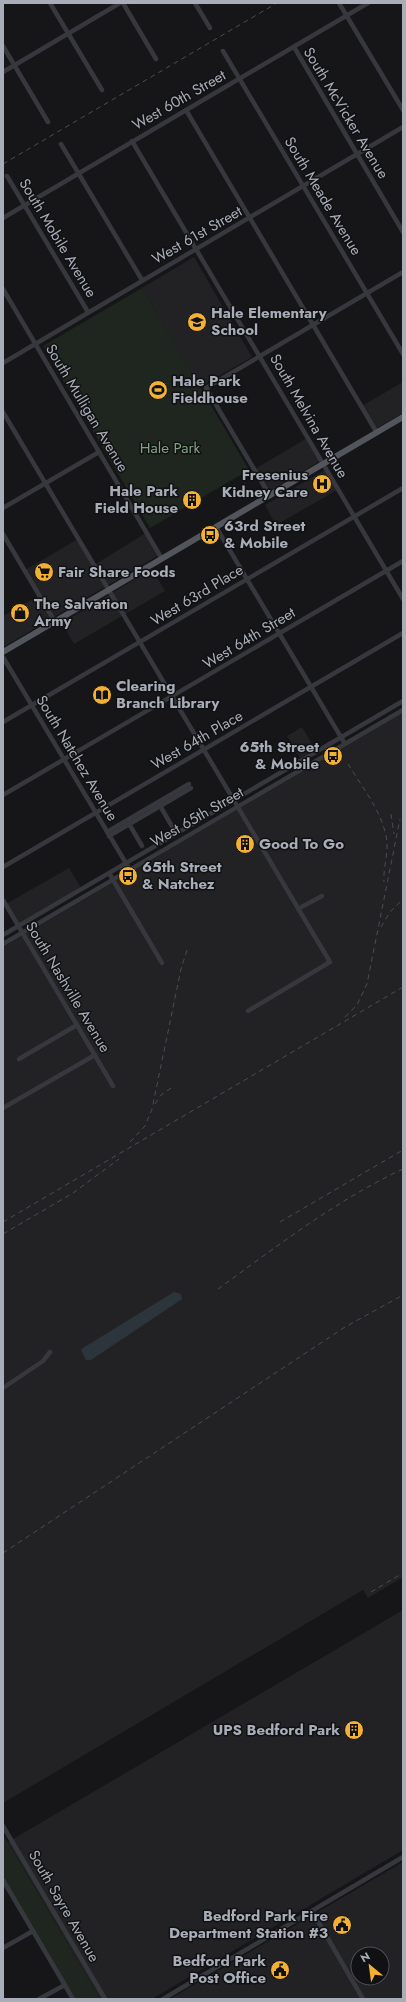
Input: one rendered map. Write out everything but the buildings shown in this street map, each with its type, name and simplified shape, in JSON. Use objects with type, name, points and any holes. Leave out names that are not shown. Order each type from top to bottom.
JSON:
[{"type":"main road","points":[[3,652],[403,417]]},
{"type":"street","points":[[50,3],[102,90]]},
{"type":"street","points":[[3,72],[121,3],[156,60]]},
{"type":"street","points":[[195,3],[210,28]]},
{"type":"street","points":[[339,3],[403,110]]},
{"type":"street","name":"West 60th Street","points":[[3,218],[368,3]]},
{"type":"street","points":[[3,46],[48,122]]},
{"type":"street","name":"South McVicker Avenue","points":[[294,47],[403,232]]},
{"type":"street","name":"South Meade Avenue","points":[[223,50],[403,354]]},
{"type":"street","points":[[186,110],[376,433]]},
{"type":"street","name":"West 61st Street","points":[[3,363],[403,127]]},
{"type":"street","name":"South Melvina Avenue","points":[[132,142],[403,599]]},
{"type":"street","points":[[61,144],[142,280]]},
{"type":"street","name":"South Mobile Avenue","points":[[8,176],[88,312]]},
{"type":"street","points":[[270,496],[206,388],[403,272]]},
{"type":"street","name":"South Mulligan Avenue","points":[[3,289],[162,559]]},
{"type":"street","points":[[3,412],[330,962],[248,1011]]},
{"type":"street","points":[[3,508],[99,452]]},
{"type":"street","name":"West 63rd Place","points":[[3,722],[403,488]]},
{"type":"street","points":[[216,527],[345,744]]},
{"type":"street","points":[[3,534],[55,622]]},
{"type":"street","name":"West 64th Street","points":[[3,795],[403,561]]},
{"type":"street","name":"West 64th Place","points":[[3,867],[403,633]]},
{"type":"street","name":"South Natchez Avenue","points":[[3,657],[130,870]]},
{"type":"street","name":"West 65th Street","points":[[3,935],[403,701]]},
{"type":"street","name":"West 65th Street","points":[[3,944],[238,808],[403,710]]},
{"type":"street","points":[[108,834],[190,786]]},
{"type":"street","points":[[159,804],[173,828]]},
{"type":"street","points":[[128,822],[142,846]]},
{"type":"street","points":[[109,873],[162,963]]},
{"type":"street","points":[[298,909],[322,896]]},
{"type":"street","name":"South Nashville Avenue","points":[[3,900],[113,1086]]},
{"type":"street","points":[[19,1059],[77,1025]]},
{"type":"street","points":[[3,1108],[95,1055]]},
{"type":"street","points":[[3,1388],[43,1361],[50,1352]]},
{"type":"street","name":"South Sayre Avenue","points":[[3,1826],[105,1999]]},
{"type":"street","points":[[163,1999],[403,1857]]},
{"type":"street","points":[[3,1880],[73,1999]]},
{"type":"street","points":[[312,1911],[363,1999]]},
{"type":"street","points":[[3,1948],[33,1931]]},
{"type":"street","points":[[40,1999],[65,1985]]},
{"type":"shaded area","name":"Hale Elementary School","points":[[194,257],[252,357],[200,387],[142,288]]},
{"type":"shaded area","points":[[403,382],[403,413],[375,429],[362,406]]},
{"type":"shaded area","points":[[307,438],[320,461],[268,492],[255,469]]},
{"type":"shaded area","points":[[325,470],[337,490],[276,525],[265,505]]},
{"type":"shaded area","points":[[146,533],[159,555],[3,647],[3,616],[40,595],[25,570],[78,539],[94,565]]},
{"type":"shaded area","points":[[152,569],[165,591],[74,644],[62,623]]},
{"type":"shaded area","points":[[403,712],[403,1577],[368,1598],[363,1590],[3,1803],[3,947]]},
{"type":"shaded area","points":[[302,727],[315,749],[300,758],[287,736]]},
{"type":"shaded area","points":[[69,868],[81,888],[19,925],[6,904]]},
{"type":"shaded area","points":[[174,1292],[181,1294],[182,1299],[91,1360],[86,1360],[81,1350],[83,1348]]},
{"type":"shaded area","points":[[403,1610],[403,1850],[152,1999],[100,1999],[8,1842]]},
{"type":"shaded area","points":[[403,1862],[403,1999],[170,1999]]},
{"type":"green space","name":"Hale Park","points":[[142,288],[249,470],[150,528],[43,346]]},
{"type":"green space","points":[[3,1834],[100,1999],[75,1999],[3,1877]]},
{"type":"railway","points":[[3,164],[277,3]]},
{"type":"railway","points":[[348,764],[372,801],[382,821],[387,842],[384,882]]},
{"type":"railway","points":[[391,814],[394,834]]},
{"type":"railway","points":[[345,1017],[357,1005],[367,984],[400,819]]},
{"type":"railway","points":[[381,927],[390,912],[403,899]]},
{"type":"railway","points":[[130,1142],[145,1126],[152,1109],[181,969],[188,947]]},
{"type":"railway","points":[[3,1222],[403,987]]},
{"type":"railway","points":[[155,1104],[161,1095],[174,1086]]},
{"type":"railway","points":[[280,1222],[403,1150]]},
{"type":"railway","points":[[3,1234],[73,1193],[119,1159]]},
{"type":"railway","points":[[218,1289],[285,1240],[331,1209],[355,1194],[403,1169]]},
{"type":"railway","points":[[3,1553],[345,1327],[403,1295]]},
{"type":"railway","points":[[371,1592],[403,1573]]},
{"type":"place","name":"Hale Elementary School","points":[[197,322]]},
{"type":"place","name":"Hale Park Fieldhouse","points":[[158,390]]},
{"type":"place","name":"Fresenius Kidney Care","points":[[322,484]]},
{"type":"place","name":"Hale Park Field House","points":[[192,500]]},
{"type":"place","name":"63rd Street & Mobile","points":[[210,535]]},
{"type":"place","name":"Fair Share Foods","points":[[44,572]]},
{"type":"place","name":"The Salvation Army","points":[[20,613]]},
{"type":"place","name":"Clearing Branch Library","points":[[102,695]]},
{"type":"place","name":"65th Street & Mobile","points":[[333,756]]},
{"type":"place","name":"Good To Go","points":[[245,844]]},
{"type":"place","name":"65th Street & Natchez","points":[[128,876]]},
{"type":"place","name":"UPS Bedford Park","points":[[354,1730]]},
{"type":"place","name":"Bedford Park Fire Department Station #3","points":[[342,1925]]},
{"type":"place","name":"Bedford Park Post Office","points":[[280,1970]]}]
